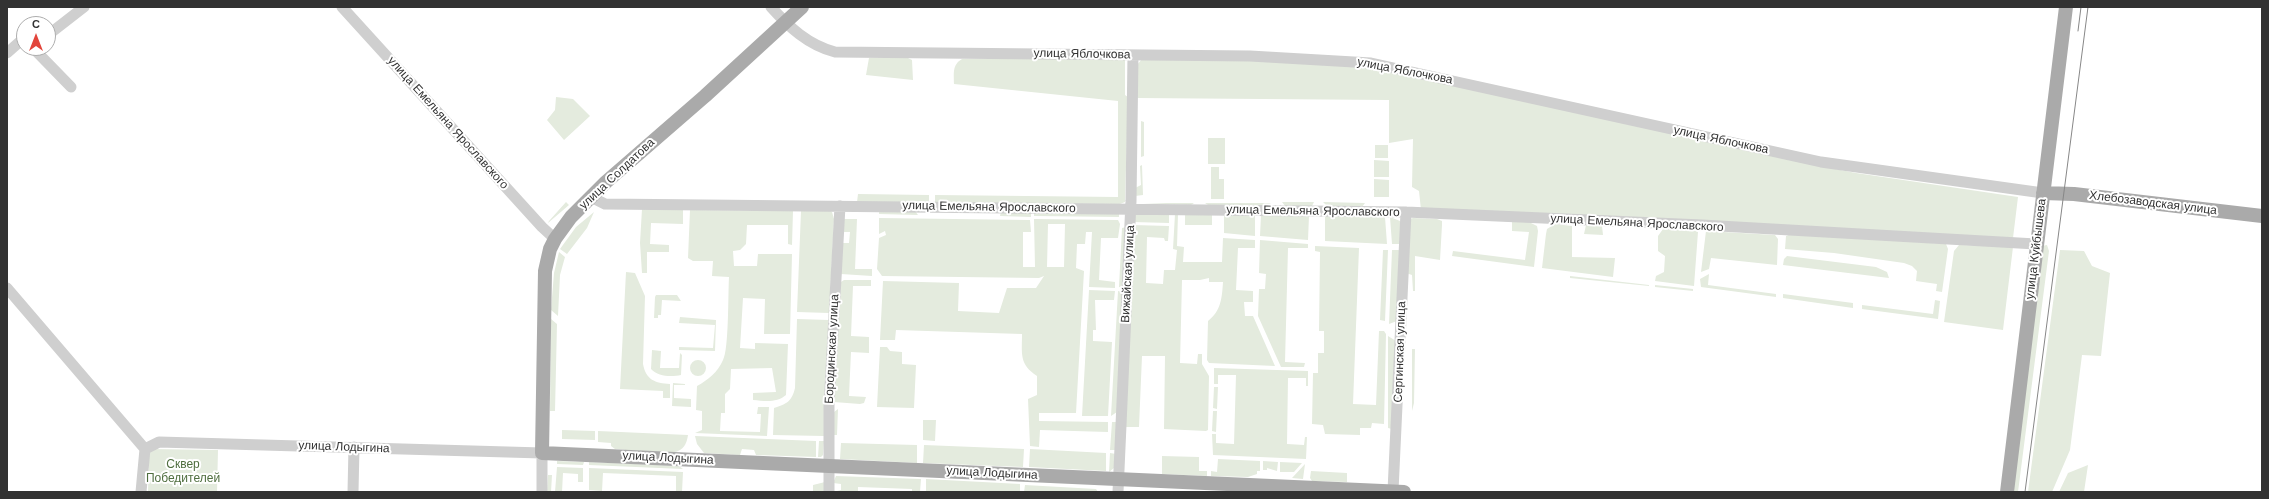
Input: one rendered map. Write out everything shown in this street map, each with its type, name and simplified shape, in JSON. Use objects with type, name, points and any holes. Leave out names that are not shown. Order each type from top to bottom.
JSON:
[{"type":"main road","name":"улица Солдатова","points":[[542,452],[545,271],[550,249],[555,239],[571,217],[606,182],[705,96],[802,7]]},
{"type":"main road","name":"улица Куйбышева","points":[[2007,492],[2066,7]]},
{"type":"main road","name":"Хлебозаводская улица","points":[[2043,193],[2074,194],[2262,216]]},
{"type":"main road","name":"улица Лодыгина","points":[[542,452],[828,465],[1118,486],[1399,492]]},
{"type":"street","points":[[56,29],[84,7]]},
{"type":"street","name":"улица Емельяна Ярославского","points":[[342,7],[542,227],[555,239]]},
{"type":"street","name":"улица Яблочкова","points":[[771,7],[786,23],[820,48],[835,52],[1290,57],[1371,63],[1821,162],[2043,193]]},
{"type":"street","points":[[7,53],[16,45]]},
{"type":"street","name":"Вижайская улица","points":[[1118,486],[1131,208],[1133,55]]},
{"type":"street","points":[[41,56],[71,87]]},
{"type":"street","name":"улица Емельяна Ярославского","points":[[591,197],[605,204],[1131,208],[1406,212],[1702,225],[2036,244]]},
{"type":"street","name":"Бородинская улица","points":[[829,492],[828,465],[840,206]]},
{"type":"street","name":"Сергинская улица","points":[[1399,492],[1406,212]]},
{"type":"street","points":[[7,288],[145,449],[141,492]]},
{"type":"street","name":"улица Лодыгина","points":[[145,449],[159,442],[542,452]]},
{"type":"street","points":[[353,492],[354,447]]},
{"type":"street","name":"улица Солдатова","points":[[542,452],[542,492]]},
{"type":"green space","points":[[906,57],[912,60],[913,80],[866,75],[869,58]]},
{"type":"green space","points":[[962,59],[1125,59],[1125,95],[1128,97],[1125,202],[1120,204],[935,203],[935,195],[1118,197],[1118,101],[954,84],[955,67]]},
{"type":"green space","points":[[1142,59],[1250,59],[1383,69],[1804,163],[1856,173],[2018,197],[2013,238],[1421,210],[1419,191],[1412,187],[1413,139],[1389,143],[1389,100],[1136,98],[1137,65]]},
{"type":"green space","points":[[556,97],[573,99],[590,116],[564,140],[547,120],[555,110]]},
{"type":"green space","points":[[1141,121],[1144,122],[1144,156],[1141,157]]},
{"type":"green space","points":[[1208,138],[1225,138],[1225,164],[1208,164]]},
{"type":"green space","points":[[1375,145],[1388,145],[1388,158],[1375,158]]},
{"type":"green space","points":[[1374,160],[1389,161],[1389,177],[1374,177]]},
{"type":"green space","points":[[1142,165],[1143,195],[1135,196],[1135,188],[1141,185],[1140,166]]},
{"type":"green space","points":[[1211,167],[1219,167],[1219,179],[1224,179],[1224,199],[1211,199]]},
{"type":"green space","points":[[1374,179],[1389,180],[1389,197],[1374,197]]},
{"type":"green space","points":[[858,194],[929,195],[929,203],[857,202]]},
{"type":"green space","points":[[566,202],[569,205],[548,223],[549,221]]},
{"type":"green space","points":[[1282,202],[1314,202],[1312,206],[1285,206]]},
{"type":"green space","points":[[1323,202],[1365,203],[1362,207],[1327,206]]},
{"type":"green space","points":[[1143,203],[1194,203],[1191,205]]},
{"type":"green space","points":[[1205,203],[1271,203],[1266,206],[1208,205]]},
{"type":"green space","points":[[642,209],[683,210],[683,224],[651,223],[650,244],[669,245],[669,252],[647,252],[647,273],[642,273],[640,243]]},
{"type":"green space","points":[[690,210],[793,211],[792,245],[788,244],[788,225],[747,225],[746,244],[740,250],[733,251],[734,266],[757,266],[758,254],[792,254],[790,334],[764,334],[765,299],[743,298],[740,348],[755,349],[755,343],[788,344],[786,395],[775,400],[753,400],[753,393],[776,392],[772,368],[731,369],[730,389],[725,394],[725,413],[721,413],[720,431],[760,432],[761,414],[757,414],[758,407],[769,407],[767,436],[695,433],[702,430],[702,411],[696,410],[697,386],[715,372],[721,364],[725,354],[729,277],[712,276],[713,261],[693,261],[688,258]]},
{"type":"green space","points":[[829,210],[832,212],[834,219],[829,313],[797,312],[801,211]]},
{"type":"green space","points":[[879,210],[915,211],[918,215],[879,214]]},
{"type":"green space","points":[[1001,211],[1031,212],[1031,217],[1000,216]]},
{"type":"green space","points":[[594,212],[587,228],[567,254],[560,249],[576,227]]},
{"type":"green space","points":[[1034,212],[1119,213],[1119,217],[1034,216]]},
{"type":"green space","points":[[1169,214],[1169,223],[1133,222],[1134,215]]},
{"type":"green space","points":[[1175,214],[1178,214],[1177,246],[1184,247],[1183,262],[1222,262],[1223,238],[1255,240],[1255,248],[1238,248],[1236,290],[1253,291],[1253,302],[1244,302],[1245,316],[1253,316],[1275,366],[1209,363],[1207,360],[1208,321],[1216,313],[1220,304],[1223,282],[1209,282],[1209,278],[1200,280],[1182,280],[1180,363],[1197,364],[1198,354],[1202,354],[1202,364],[1209,376],[1208,430],[1206,431],[1164,429],[1165,356],[1142,356],[1139,427],[1124,427],[1133,225],[1169,226],[1168,241],[1165,241],[1164,238],[1147,237],[1146,283],[1163,284],[1164,270],[1175,270],[1177,250],[1173,249]]},
{"type":"green space","points":[[1185,214],[1212,214],[1212,225],[1185,225]]},
{"type":"green space","points":[[1224,215],[1255,215],[1255,236],[1224,233]]},
{"type":"green space","points":[[1261,215],[1309,216],[1308,240],[1260,236]]},
{"type":"green space","points":[[1325,216],[1385,217],[1387,244],[1325,241]]},
{"type":"green space","points":[[1390,217],[1400,221],[1401,244],[1392,244]]},
{"type":"green space","points":[[879,218],[1030,220],[1031,232],[1023,232],[1023,267],[1035,267],[1034,219],[1118,220],[1120,224],[1118,238],[1101,238],[1099,280],[1115,282],[1115,288],[1089,287],[1092,232],[1086,232],[1085,244],[1077,244],[1076,268],[1084,271],[1076,413],[1039,413],[1039,421],[1108,422],[1108,432],[1040,430],[1039,447],[1030,446],[1028,399],[1037,395],[1037,376],[1031,372],[1024,363],[1022,353],[1022,334],[896,330],[895,340],[880,340],[883,281],[959,283],[958,311],[999,313],[1007,288],[1036,288],[1044,276],[1039,278],[882,276],[877,269],[879,238],[886,235],[885,231],[879,234]],"holes":[[[1048,224],[1065,224],[1064,267],[1047,267]]]},
{"type":"green space","points":[[843,219],[857,219],[855,269],[872,269],[872,276],[841,274],[842,243],[849,243],[850,232],[842,232]]},
{"type":"green space","points":[[1410,219],[1437,219],[1442,221],[1440,260],[1415,256],[1415,291],[1413,291],[1412,275],[1406,273]]},
{"type":"green space","points":[[1512,222],[1529,222],[1537,226],[1538,231],[1534,267],[1452,256],[1453,251],[1525,260],[1529,232],[1512,231]]},
{"type":"green space","points":[[1555,224],[1572,226],[1572,257],[1615,258],[1613,277],[1542,268],[1547,229]]},
{"type":"green space","points":[[1586,225],[1602,226],[1603,235],[1584,234]]},
{"type":"green space","points":[[1126,227],[1123,288],[1119,287],[1122,228]]},
{"type":"green space","points":[[1663,229],[1692,229],[1698,232],[1694,286],[1655,281],[1656,276],[1664,272],[1665,256],[1658,251],[1658,236]]},
{"type":"green space","points":[[1706,231],[1775,235],[1778,239],[1777,265],[1711,258],[1709,269],[1701,272]]},
{"type":"green space","points":[[1791,234],[1946,244],[1948,249],[1942,292],[1936,291],[1937,284],[1916,281],[1917,271],[1912,266],[1904,263],[1834,253],[1785,249],[1786,236]]},
{"type":"green space","points":[[1260,240],[1308,244],[1308,248],[1288,248],[1285,362],[1305,363],[1304,367],[1281,367],[1258,316],[1259,289],[1265,289],[1266,274],[1259,273]]},
{"type":"green space","points":[[1959,245],[2013,247],[2003,330],[1944,322],[1954,251]]},
{"type":"green space","points":[[2047,245],[2049,251],[2018,492],[2010,492],[2041,246]]},
{"type":"green space","points":[[1315,246],[1359,248],[1353,404],[1376,405],[1379,331],[1384,331],[1386,334],[1384,424],[1372,423],[1371,428],[1360,428],[1360,435],[1325,434],[1323,425],[1312,424],[1313,373],[1318,373],[1318,353],[1324,353],[1324,331],[1319,331],[1320,252],[1315,251]]},
{"type":"green space","points":[[1383,250],[1388,250],[1385,321],[1380,320]]},
{"type":"green space","points":[[1392,250],[1400,250],[1397,321],[1389,324]]},
{"type":"green space","points":[[2060,250],[2084,251],[2092,266],[2110,273],[2101,356],[2082,355],[2070,450],[2052,492],[2028,492]]},
{"type":"green space","points":[[559,252],[565,257],[560,275],[558,316],[551,310],[554,273]]},
{"type":"green space","points":[[1787,256],[1876,267],[1887,272],[1889,278],[1783,265],[1784,259]]},
{"type":"green space","points":[[626,272],[635,273],[645,296],[644,369],[646,374],[652,380],[670,384],[670,398],[663,398],[663,391],[620,389]]},
{"type":"green space","points":[[1709,274],[1708,285],[1776,294],[1776,297],[1701,287],[1700,279]]},
{"type":"green space","points":[[1570,276],[1649,285],[1649,286],[1570,278]]},
{"type":"green space","points":[[844,280],[871,280],[871,286],[853,286],[851,336],[869,337],[869,353],[851,352],[849,396],[866,397],[864,403],[860,404],[834,402],[841,282]]},
{"type":"green space","points":[[1655,285],[1693,289],[1693,291],[1655,287]]},
{"type":"green space","points":[[1089,290],[1115,291],[1114,300],[1095,300],[1096,330],[1093,330],[1093,341],[1112,342],[1108,416],[1082,416]]},
{"type":"green space","points":[[1118,291],[1123,292],[1117,412],[1111,416]]},
{"type":"green space","points":[[1783,294],[1853,303],[1853,308],[1783,298]]},
{"type":"green space","points":[[656,295],[677,295],[681,301],[662,300],[661,315],[658,315],[658,318],[654,318]]},
{"type":"green space","points":[[1935,300],[1940,301],[1938,319],[1862,309],[1862,305],[1933,314]]},
{"type":"green space","points":[[680,317],[716,320],[715,351],[679,350],[679,347],[713,348],[715,325],[679,323]]},
{"type":"green space","points":[[551,319],[557,324],[555,411],[550,411]]},
{"type":"green space","points":[[797,319],[829,320],[824,436],[773,435],[774,408],[788,401],[795,388]]},
{"type":"green space","points":[[1388,336],[1396,341],[1392,429],[1388,428]]},
{"type":"green space","points":[[880,347],[887,347],[890,351],[902,352],[902,364],[916,365],[914,408],[877,407]]},
{"type":"green space","points":[[1412,349],[1415,349],[1414,403],[1412,411]]},
{"type":"green space","points":[[652,350],[661,351],[660,368],[679,368],[680,353],[682,355],[681,375],[665,376],[654,372],[651,369]]},
{"type":"green space","points":[[695,360],[701,360],[706,365],[704,374],[701,376],[695,376],[690,371],[690,365]]},
{"type":"green space","points":[[1214,368],[1308,371],[1308,386],[1306,386],[1306,378],[1288,378],[1287,444],[1304,445],[1305,437],[1307,437],[1306,459],[1213,455],[1212,434],[1216,434],[1216,443],[1234,444],[1236,375],[1218,375],[1218,384],[1214,384]]},
{"type":"green space","points":[[673,383],[685,384],[674,385],[674,398],[691,399],[691,407],[672,406]]},
{"type":"green space","points":[[1214,387],[1218,387],[1217,409],[1213,408]]},
{"type":"green space","points":[[838,409],[837,435],[832,435],[834,412]]},
{"type":"green space","points":[[1213,411],[1217,411],[1216,432],[1212,431]]},
{"type":"green space","points":[[923,420],[936,420],[935,441],[923,440]]},
{"type":"green space","points":[[1112,422],[1117,422],[1116,450],[1110,450]]},
{"type":"green space","points":[[562,430],[595,431],[595,440],[562,439]]},
{"type":"green space","points":[[598,431],[688,435],[685,444],[680,450],[673,452],[658,452],[615,449],[611,446],[611,443],[598,442]]},
{"type":"green space","points":[[695,436],[816,441],[816,457],[756,455],[754,450],[742,449],[740,455],[704,453],[697,444]]},
{"type":"green space","points":[[819,441],[824,441],[823,455],[821,457],[818,457]]},
{"type":"green space","points":[[841,443],[917,445],[917,463],[840,459]]},
{"type":"green space","points":[[924,445],[1024,449],[1023,467],[923,463]]},
{"type":"green space","name":"Сквер Победителей","points":[[149,449],[218,450],[217,492],[148,492]]},
{"type":"green space","points":[[1030,449],[1106,453],[1106,471],[1029,467]]},
{"type":"green space","points":[[1110,453],[1116,454],[1114,468],[1109,472]]},
{"type":"green space","points":[[1162,456],[1199,457],[1199,471],[1207,471],[1207,476],[1162,474]]},
{"type":"green space","points":[[1218,459],[1260,461],[1260,471],[1257,471],[1257,474],[1248,477],[1211,476],[1211,471],[1217,472]]},
{"type":"green space","points":[[557,461],[584,462],[583,465],[557,464]]},
{"type":"green space","points":[[1263,461],[1278,462],[1277,471],[1267,468],[1267,470],[1263,470]]},
{"type":"green space","points":[[589,462],[679,466],[683,469],[589,465]]},
{"type":"green space","points":[[1280,462],[1302,463],[1294,472],[1280,472]]},
{"type":"green space","points":[[1305,464],[1303,479],[1292,478]]},
{"type":"green space","points":[[2088,465],[2084,492],[2059,492],[2068,473]]},
{"type":"green space","points":[[557,467],[583,468],[583,482],[578,482],[578,474],[563,473],[562,492],[555,492]]},
{"type":"green space","points":[[589,468],[683,472],[682,492],[676,492],[676,476],[603,473],[602,491],[589,490]]},
{"type":"green space","points":[[1311,471],[1347,473],[1347,482],[1312,481],[1310,478]]},
{"type":"green space","points":[[548,475],[552,475],[551,492],[547,492]]},
{"type":"green space","points":[[836,476],[921,479],[920,492],[912,492],[912,489],[858,487],[858,492],[833,492],[841,490],[841,484],[833,483]]},
{"type":"green space","points":[[926,479],[1020,484],[1020,492],[926,492]]},
{"type":"green space","points":[[825,482],[825,492],[813,492],[813,485]]},
{"type":"green space","points":[[1025,485],[1096,489],[1098,492],[1024,492]]},
{"type":"tram line","points":[[2078,31],[2081,7]]},
{"type":"tram line","points":[[2025,492],[2088,7]]}]
